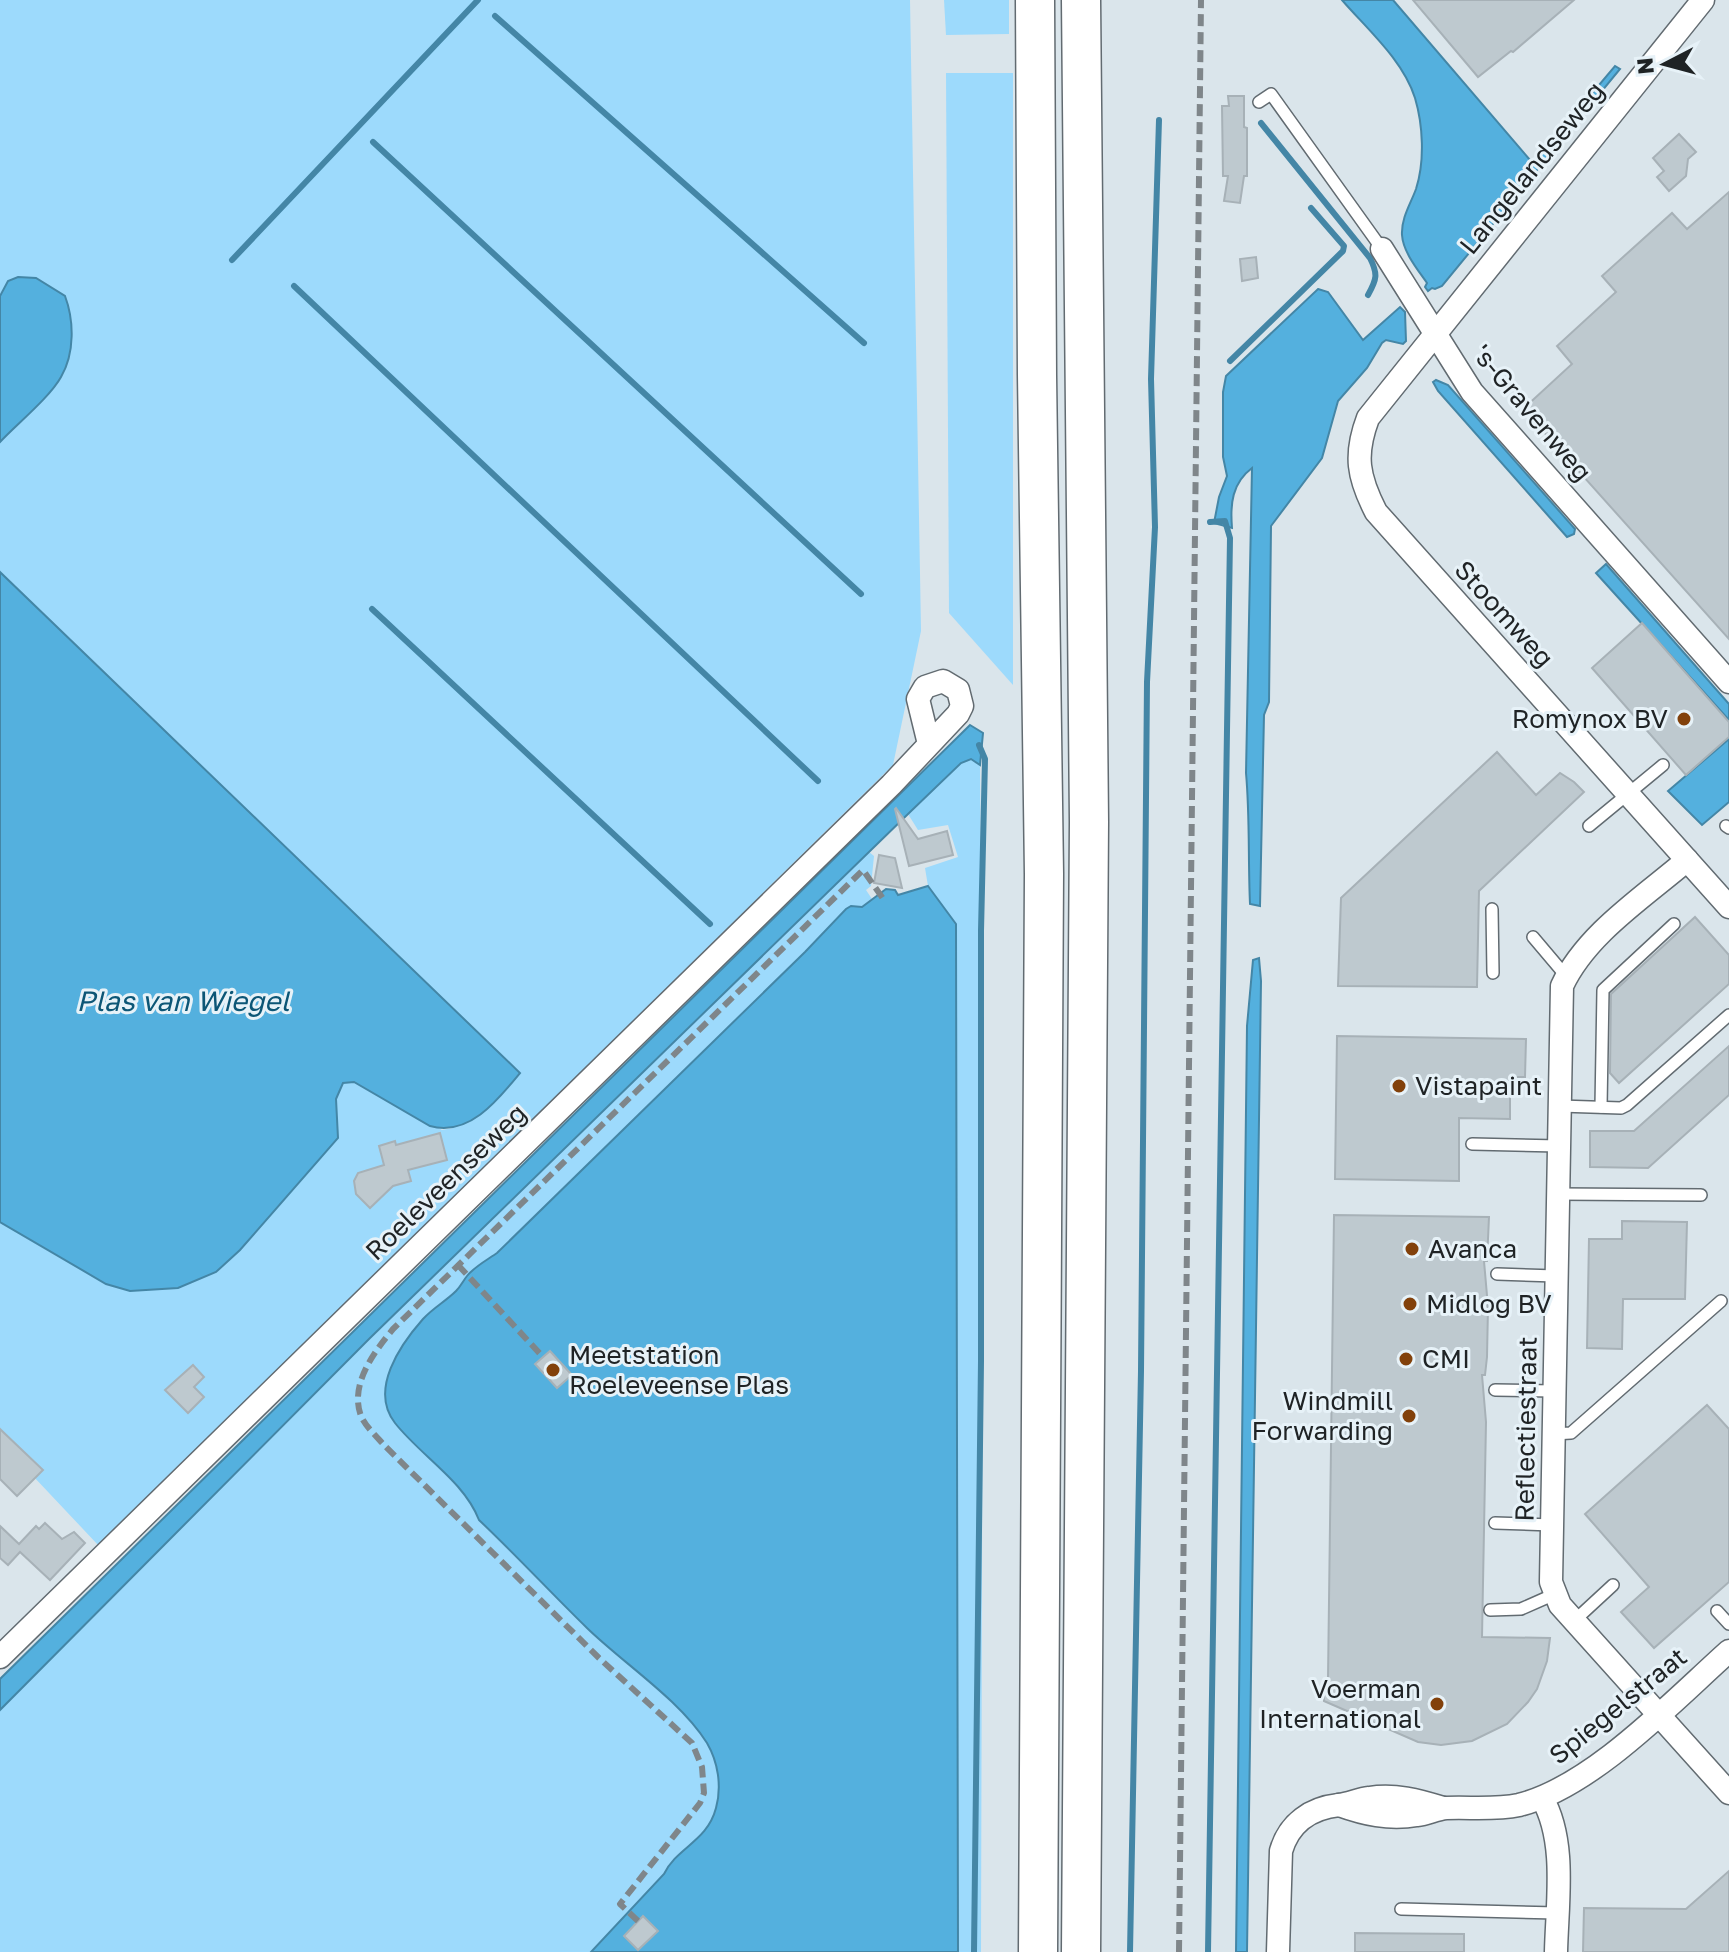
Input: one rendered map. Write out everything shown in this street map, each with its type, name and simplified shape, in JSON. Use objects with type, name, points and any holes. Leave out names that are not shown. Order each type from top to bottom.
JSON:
[{"type":"highway","points":[[1035,0],[1044,874],[1038,1952]]},
{"type":"highway","points":[[1081,0],[1089,837],[1081,1952]]},
{"type":"street","name":"Langelandseweg","points":[[1434,333],[1703,0]]},
{"type":"street","name":"'s-Gravenweg","points":[[1382,249],[1472,392],[1729,682]]},
{"type":"street","name":"Stoomweg","points":[[1434,333],[1368,418],[1360,440],[1362,487],[1376,512],[1729,907]]},
{"type":"street","name":"Roeleveenseweg","points":[[0,1657],[891,785],[929,744]]},
{"type":"street","name":"Reflectiestraat","points":[[1555,1594],[1551,1582],[1562,986],[1588,945],[1687,860]]},
{"type":"street","points":[[1555,1594],[1560,1605],[1729,1793]]},
{"type":"street","name":"Spiegelstraat","points":[[1278,1952],[1279,1870],[1284,1838],[1293,1825],[1312,1811],[1329,1804],[1369,1816],[1415,1816],[1444,1808],[1485,1809],[1542,1798],[1587,1774],[1729,1651]]},
{"type":"street","points":[[1542,1798],[1551,1813],[1558,1843],[1556,1952]]},
{"type":"lane","name":"'s-Gravenweg","points":[[1259,102],[1271,94],[1382,249]]},
{"type":"lane","points":[[1589,826],[1663,765]]},
{"type":"lane","points":[[1492,909],[1493,973]]},
{"type":"lane","points":[[1601,1107],[1603,990],[1674,924]]},
{"type":"lane","points":[[1533,937],[1566,976]]},
{"type":"lane","points":[[1560,1106],[1621,1108],[1627,1105],[1729,1015]]},
{"type":"lane","points":[[1472,1144],[1559,1146]]},
{"type":"lane","points":[[1558,1194],[1701,1195]]},
{"type":"lane","points":[[1497,1274],[1556,1276]]},
{"type":"lane","points":[[1553,1434],[1571,1433],[1721,1301]]},
{"type":"lane","points":[[1495,1390],[1554,1391]]},
{"type":"lane","points":[[1495,1523],[1552,1525]]},
{"type":"lane","points":[[1574,1621],[1613,1585]]},
{"type":"lane","points":[[1490,1610],[1521,1609],[1555,1594]]},
{"type":"lane","points":[[1717,1611],[1729,1624]]},
{"type":"lane","points":[[1401,1909],[1557,1913]]},
{"type":"shaded area","points":[[0,0],[910,0],[921,631],[893,765],[99,1546],[0,1441],[0,1222],[60,1258],[130,1291],[178,1288],[216,1272],[240,1250],[338,1138],[336,1099],[343,1083],[354,1081],[442,1130],[453,1128],[520,1073],[0,572],[0,442],[41,399],[68,358],[72,321],[8,281],[0,296]]},
{"type":"shaded area","points":[[944,0],[1009,0],[1009,34],[946,35]]},
{"type":"shaded area","points":[[946,73],[1013,73],[1013,685],[949,613]]},
{"type":"shaded area","points":[[971,759],[980,765],[983,1188],[981,1952],[958,1952],[956,924],[928,886],[925,868],[958,857],[948,825],[918,830],[908,814],[961,763]]},
{"type":"shaded area","points":[[869,852],[874,856],[871,886],[866,890],[872,899],[862,907],[846,909],[497,1253],[467,1276],[456,1291],[424,1317],[395,1358],[391,1417],[395,1424],[465,1494],[479,1520],[669,1698],[707,1743],[717,1766],[719,1783],[716,1808],[706,1829],[676,1857],[591,1952],[0,1952],[0,1710],[369,1339]]},
{"type":"water","points":[[1342,0],[1393,0],[1530,160],[1535,161],[1615,66],[1620,69],[1442,286],[1435,289],[1428,291],[1425,287],[1427,283],[1408,254],[1402,235],[1421,167],[1421,131],[1415,98],[1393,58]]},
{"type":"water","points":[[18,277],[36,278],[65,296],[70,315],[71,347],[66,368],[56,385],[0,442],[0,296],[8,281]]},
{"type":"water","points":[[1318,289],[1328,292],[1363,340],[1400,307],[1405,312],[1406,341],[1403,344],[1386,340],[1382,343],[1367,368],[1338,401],[1322,458],[1271,526],[1269,702],[1264,715],[1260,906],[1250,904],[1246,773],[1252,468],[1236,487],[1231,511],[1232,528],[1214,523],[1227,476],[1223,457],[1223,392],[1226,376]]},
{"type":"water","points":[[1436,380],[1448,385],[1575,529],[1574,534],[1567,537],[1438,391],[1433,382]]},
{"type":"water","points":[[1606,564],[1729,704],[1729,720],[1596,573]]},
{"type":"water","name":"Plas van Wiegel","points":[[0,572],[520,1073],[481,1114],[457,1126],[444,1128],[430,1126],[354,1082],[343,1083],[336,1099],[338,1138],[240,1250],[216,1272],[178,1288],[130,1291],[106,1284],[0,1222]]},
{"type":"water","points":[[970,725],[983,733],[980,765],[971,759],[961,763],[908,814],[369,1339],[0,1710],[0,1679]]},
{"type":"water","points":[[1729,739],[1729,802],[1702,825],[1668,791]]},
{"type":"water","points":[[928,886],[956,924],[958,1952],[591,1952],[676,1857],[706,1829],[718,1800],[719,1783],[714,1758],[707,1743],[682,1712],[587,1628],[479,1520],[453,1481],[395,1423],[388,1410],[386,1382],[397,1355],[427,1315],[456,1291],[473,1270],[497,1253],[846,909],[862,907],[886,889],[895,890],[898,895]]},
{"type":"water","points":[[1259,958],[1247,1952],[1236,1952],[1247,1026],[1253,960]]},
{"type":"building","points":[[1413,0],[1574,0],[1478,77]]},
{"type":"building","points":[[1228,96],[1244,96],[1247,176],[1244,176],[1240,203],[1224,201],[1228,176],[1223,176],[1222,106],[1229,106]]},
{"type":"building","points":[[1679,134],[1696,152],[1688,159],[1686,176],[1669,191],[1657,177],[1664,171],[1653,158]]},
{"type":"building","points":[[1729,192],[1729,639],[1523,409],[1572,364],[1557,346],[1616,292],[1602,276],[1672,213],[1687,229]]},
{"type":"building","points":[[1256,257],[1258,278],[1242,281],[1240,259]]},
{"type":"building","points":[[1642,623],[1729,722],[1729,737],[1686,775],[1592,668]]},
{"type":"building","points":[[1497,752],[1536,795],[1560,773],[1584,792],[1479,891],[1477,987],[1338,986],[1341,898]]},
{"type":"building","points":[[896,808],[918,839],[947,831],[953,855],[909,866]]},
{"type":"building","points":[[879,855],[895,858],[902,888],[874,883]]},
{"type":"building","points":[[1695,917],[1729,955],[1729,984],[1619,1083],[1610,1073],[1611,994]]},
{"type":"building","points":[[1337,1036],[1526,1039],[1525,1077],[1510,1077],[1510,1119],[1459,1118],[1459,1181],[1335,1179]]},
{"type":"building","points":[[1729,1046],[1729,1095],[1648,1168],[1590,1167],[1590,1131],[1634,1131]]},
{"type":"building","points":[[440,1133],[447,1160],[408,1170],[411,1181],[393,1186],[370,1208],[356,1194],[354,1181],[358,1173],[384,1165],[379,1146],[395,1141],[396,1145]]},
{"type":"building","points":[[1334,1215],[1489,1217],[1487,1261],[1484,1261],[1488,1307],[1487,1357],[1485,1375],[1482,1375],[1486,1422],[1482,1637],[1550,1638],[1547,1661],[1537,1689],[1528,1702],[1507,1724],[1472,1741],[1441,1745],[1418,1742],[1324,1701],[1324,1679],[1328,1679]]},
{"type":"building","points":[[1622,1221],[1687,1222],[1685,1299],[1623,1299],[1622,1349],[1587,1348],[1589,1239],[1622,1239]]},
{"type":"building","name":"Meetstation Roeleveense Plas","points":[[550,1351],[572,1375],[557,1388],[535,1364]]},
{"type":"building","points":[[193,1365],[204,1377],[194,1387],[204,1397],[188,1413],[165,1390]]},
{"type":"building","points":[[1707,1405],[1729,1429],[1729,1582],[1654,1648],[1621,1612],[1649,1587],[1585,1514]]},
{"type":"building","points":[[0,1429],[43,1470],[17,1496],[0,1479]]},
{"type":"building","points":[[45,1523],[62,1539],[74,1532],[85,1543],[50,1580],[20,1552],[8,1565],[0,1558],[0,1526],[19,1544],[36,1526],[39,1529]]},
{"type":"building","points":[[1729,1871],[1729,1952],[1583,1952],[1584,1908],[1686,1909]]},
{"type":"building","points":[[643,1916],[658,1931],[638,1950],[624,1936]]},
{"type":"building","points":[[1355,1933],[1464,1934],[1464,1952],[1355,1952]]},
{"type":"waterway","points":[[232,260],[478,0]]},
{"type":"waterway","points":[[495,16],[864,343]]},
{"type":"waterway","points":[[1130,1952],[1141,1371],[1147,682],[1155,527],[1151,379],[1159,120]]},
{"type":"waterway","points":[[1261,123],[1370,258],[1375,276],[1368,295]]},
{"type":"waterway","points":[[373,142],[861,594]]},
{"type":"waterway","points":[[1230,361],[1343,251],[1344,246],[1311,208]]},
{"type":"waterway","points":[[294,286],[818,781]]},
{"type":"waterway","points":[[1208,1952],[1230,538],[1225,521],[1210,522]]},
{"type":"waterway","points":[[372,609],[710,924]]},
{"type":"waterway","points":[[974,1952],[981,1361],[981,931],[985,759],[979,745]]},
{"type":"railway","points":[[1179,1952],[1201,0]]},
{"type":"railway","points":[[638,1921],[620,1904],[700,1803],[704,1793],[702,1767],[692,1743],[599,1658],[375,1435],[361,1416],[358,1392],[372,1358],[393,1329],[863,870],[884,900]]},
{"type":"railway","points":[[458,1265],[543,1357]]},
{"type":"place","name":"Romynox BV","points":[[1684,719]]},
{"type":"place","name":"Vistapaint","points":[[1399,1086]]},
{"type":"place","name":"Avanca","points":[[1412,1249]]},
{"type":"place","name":"Midlog BV","points":[[1410,1304]]},
{"type":"place","name":"CMI","points":[[1406,1359]]},
{"type":"place","name":"Meetstation Roeleveense Plas","points":[[553,1370]]},
{"type":"place","name":"Windmill Forwarding","points":[[1409,1416]]},
{"type":"place","name":"Voerman International","points":[[1437,1704]]}]
